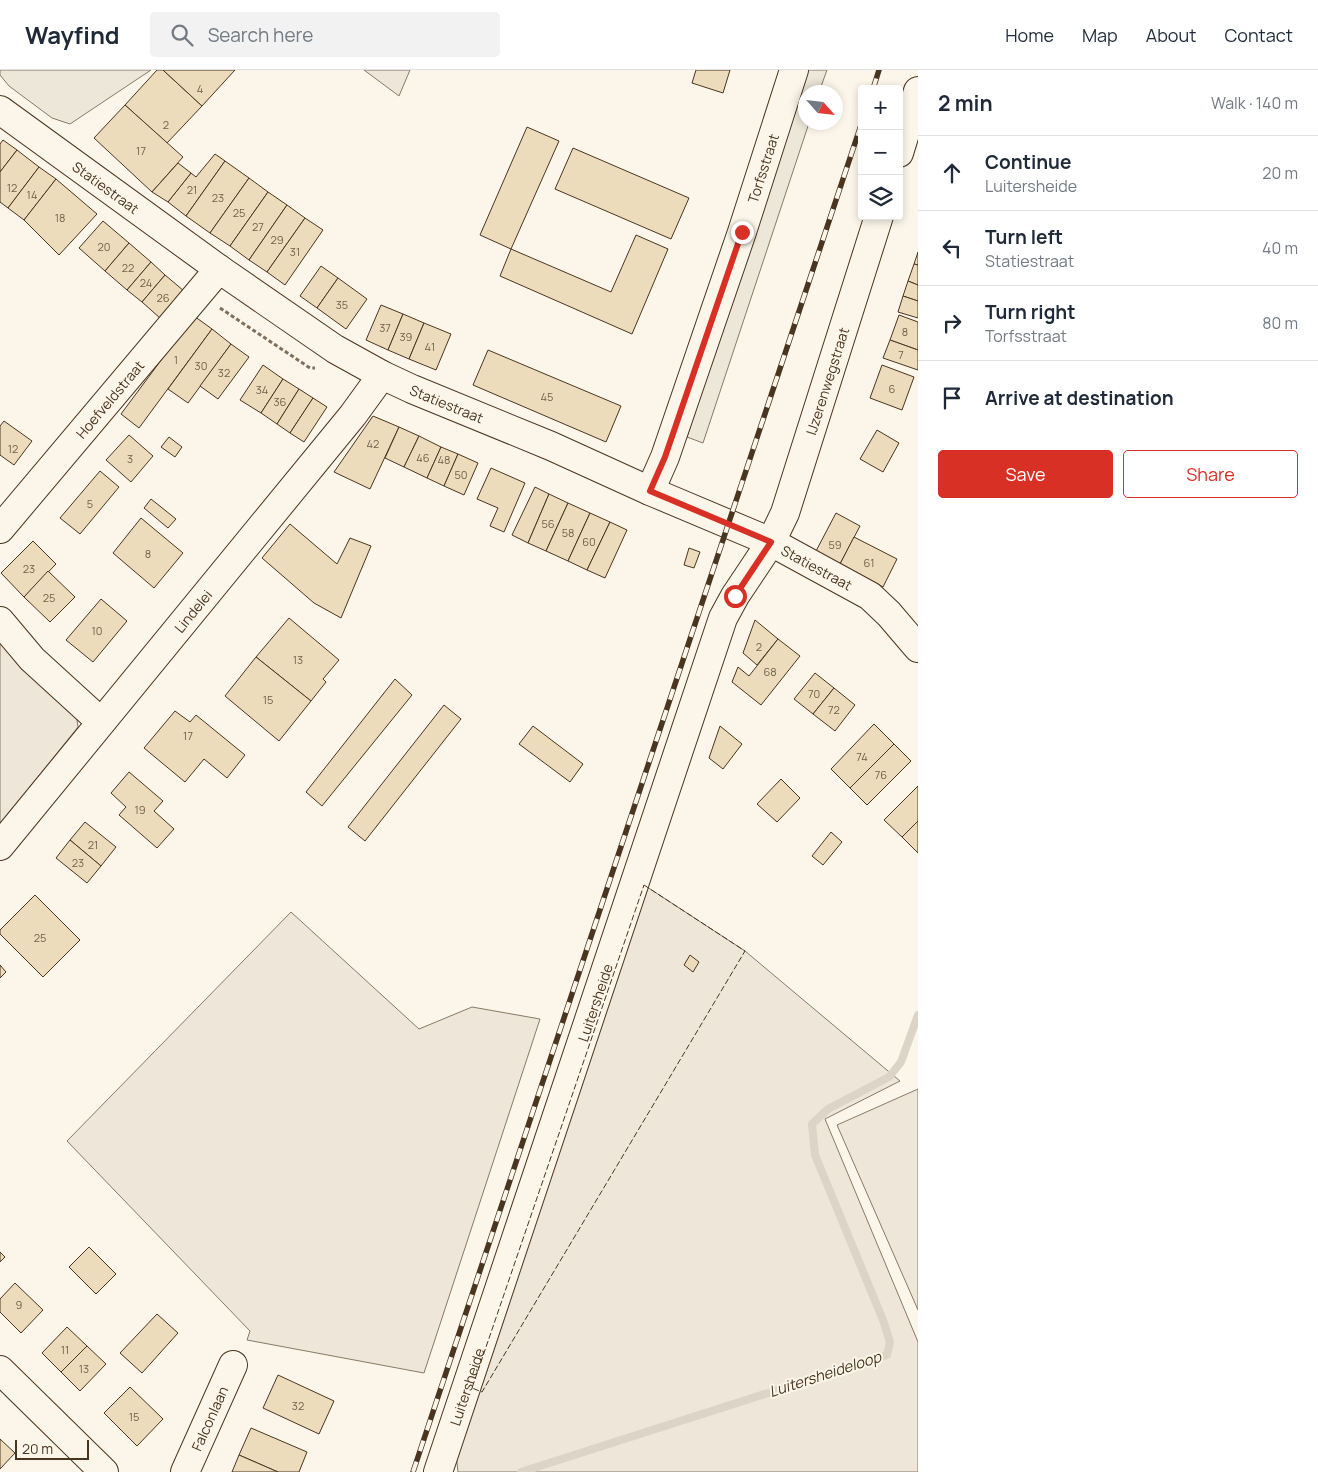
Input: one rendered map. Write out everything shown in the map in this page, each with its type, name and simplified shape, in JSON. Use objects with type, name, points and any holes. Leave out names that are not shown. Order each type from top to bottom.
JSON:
[{"type":"street","name":"Torfsstraat","points":[[650,491],[665,457],[742,232],[794,70]]},
{"type":"street","points":[[903,140],[918,91]]},
{"type":"street","name":"Statiestraat","points":[[0,110],[220,270],[335,349],[412,389],[552,446],[650,491],[771,542],[870,596],[889,614],[918,648]]},
{"type":"street","name":"IJzerenwegstraat","points":[[771,542],[785,513],[878,220]]},
{"type":"street","name":"Hoefveldstraat","points":[[0,529],[220,270]]},
{"type":"street","name":"Lindelei","points":[[0,846],[353,415],[382,375]]},
{"type":"street","name":"Luitersheide","points":[[438,1472],[723,618],[735,596],[771,542]]},
{"type":"street","points":[[0,621],[32,659],[101,722]]},
{"type":"street","name":"Falconlaan","points":[[185,1472],[233,1365]]},
{"type":"street","points":[[0,1370],[104,1472]]},
{"type":"shaded area","points":[[0,70],[151,70],[70,124],[52,118],[9,86],[0,75]]},
{"type":"shaded area","points":[[364,70],[410,70],[399,96]]},
{"type":"shaded area","points":[[808,70],[827,70],[822,85],[803,85]]},
{"type":"shaded area","points":[[798,100],[798,130],[807,130],[703,443],[687,437]]},
{"type":"shaded area","points":[[0,643],[30,666],[75,706],[78,727],[0,824]]},
{"type":"shaded area","points":[[644,885],[745,951],[900,1081],[825,1119],[918,1342],[918,1472],[458,1472],[455,1444]]},
{"type":"shaded area","points":[[291,912],[419,1029],[472,1007],[540,1019],[424,1373],[247,1340],[250,1331],[67,1141]]},
{"type":"shaded area","points":[[918,1089],[918,1310],[837,1125]]},
{"type":"building","points":[[157,70],[163,70],[202,106],[167,143],[125,105]]},
{"type":"building","points":[[163,70],[235,70],[202,106]]},
{"type":"building","points":[[696,70],[730,70],[723,93],[692,83]]},
{"type":"building","points":[[125,105],[183,157],[152,192],[94,138]]},
{"type":"building","points":[[527,127],[559,141],[511,249],[480,235]]},
{"type":"building","points":[[3,140],[17,150],[0,172],[0,144]]},
{"type":"building","points":[[573,148],[689,198],[671,239],[555,189]]},
{"type":"building","points":[[17,150],[39,167],[8,208],[0,202],[0,172]]},
{"type":"building","points":[[215,154],[225,161],[186,216],[168,202],[191,173],[196,177]]},
{"type":"building","points":[[225,161],[249,178],[210,233],[186,216]]},
{"type":"building","points":[[178,163],[191,173],[168,202],[152,192]]},
{"type":"building","points":[[39,167],[56,179],[24,220],[8,208]]},
{"type":"building","points":[[249,178],[268,192],[230,246],[210,233]]},
{"type":"building","points":[[56,179],[97,214],[59,255],[24,220]]},
{"type":"building","points":[[268,192],[287,205],[249,260],[230,246]]},
{"type":"building","points":[[287,205],[305,218],[267,272],[249,260]]},
{"type":"building","points":[[305,218],[323,230],[285,285],[267,272]]},
{"type":"building","points":[[103,221],[129,243],[105,271],[79,248]]},
{"type":"building","points":[[636,235],[668,249],[632,334],[500,276],[511,249],[611,292]]},
{"type":"building","points":[[129,243],[151,262],[127,290],[105,271]]},
{"type":"building","points":[[918,252],[918,265],[914,264]]},
{"type":"building","points":[[151,262],[165,275],[142,302],[127,290]]},
{"type":"building","points":[[914,264],[918,265],[918,285],[908,281]]},
{"type":"building","points":[[321,266],[338,278],[317,308],[300,296]]},
{"type":"building","points":[[165,275],[184,291],[160,318],[142,302]]},
{"type":"building","points":[[338,278],[367,299],[346,329],[317,308]]},
{"type":"building","points":[[908,281],[918,285],[918,301],[903,296]]},
{"type":"building","points":[[903,296],[918,301],[918,318],[898,312]]},
{"type":"building","points":[[381,305],[403,314],[388,350],[366,340]]},
{"type":"building","points":[[403,314],[424,323],[409,359],[388,350]]},
{"type":"building","points":[[899,315],[918,322],[918,350],[890,340]]},
{"type":"building","points":[[194,316],[212,329],[139,428],[121,414]]},
{"type":"building","points":[[424,323],[451,334],[436,370],[409,359]]},
{"type":"building","points":[[212,329],[231,344],[188,403],[168,389]]},
{"type":"building","points":[[890,340],[918,350],[918,370],[883,358]]},
{"type":"building","points":[[231,344],[249,357],[218,399],[200,386]]},
{"type":"building","points":[[488,350],[621,406],[606,442],[473,385]]},
{"type":"building","points":[[263,365],[283,379],[261,413],[240,400]]},
{"type":"building","points":[[882,365],[914,377],[902,410],[870,398]]},
{"type":"building","points":[[283,379],[299,389],[277,424],[261,413]]},
{"type":"building","points":[[299,389],[313,398],[290,433],[277,424]]},
{"type":"building","points":[[313,398],[327,407],[304,442],[290,433]]},
{"type":"building","points":[[373,416],[399,427],[370,489],[334,472]]},
{"type":"building","points":[[4,421],[32,441],[14,465],[0,455],[0,426]]},
{"type":"building","points":[[399,427],[419,436],[404,467],[385,458]]},
{"type":"building","points":[[877,430],[899,443],[883,472],[860,459]]},
{"type":"building","points":[[129,435],[153,456],[131,482],[106,460]]},
{"type":"building","points":[[419,436],[441,447],[427,478],[404,467]]},
{"type":"building","points":[[169,437],[182,447],[175,457],[161,447]]},
{"type":"building","points":[[441,447],[458,454],[444,486],[427,478]]},
{"type":"building","points":[[458,454],[478,463],[464,495],[444,486]]},
{"type":"building","points":[[491,468],[525,483],[504,532],[490,526],[498,508],[477,499]]},
{"type":"building","points":[[100,471],[119,487],[80,534],[60,518]]},
{"type":"building","points":[[535,487],[549,494],[528,543],[512,535]]},
{"type":"building","points":[[549,494],[568,503],[546,551],[528,543]]},
{"type":"building","points":[[151,499],[176,519],[168,528],[144,508]]},
{"type":"building","points":[[568,503],[590,513],[568,561],[546,551]]},
{"type":"building","points":[[590,513],[610,522],[587,570],[568,561]]},
{"type":"building","points":[[836,513],[860,526],[840,564],[816,551]]},
{"type":"building","points":[[141,518],[183,553],[154,588],[113,553]]},
{"type":"building","points":[[610,522],[627,530],[605,578],[587,570]]},
{"type":"building","points":[[290,524],[337,564],[350,538],[371,546],[341,618],[314,603],[262,558]]},
{"type":"building","points":[[854,537],[897,559],[883,587],[840,564]]},
{"type":"building","points":[[33,541],[56,564],[24,597],[1,573]]},
{"type":"building","points":[[689,548],[700,552],[694,568],[684,565]]},
{"type":"building","points":[[48,571],[75,597],[50,622],[24,597]]},
{"type":"building","points":[[101,599],[127,621],[93,662],[66,640]]},
{"type":"building","points":[[289,618],[339,660],[323,679],[326,682],[311,701],[256,657]]},
{"type":"building","points":[[755,620],[778,639],[757,665],[743,653]]},
{"type":"building","points":[[778,639],[800,656],[761,705],[732,682],[738,667],[749,676]]},
{"type":"building","points":[[256,657],[311,701],[279,741],[225,696]]},
{"type":"building","points":[[815,673],[834,688],[813,714],[794,699]]},
{"type":"building","points":[[395,679],[412,695],[322,806],[306,792]]},
{"type":"building","points":[[834,688],[855,705],[835,731],[813,714]]},
{"type":"building","points":[[444,705],[461,719],[365,841],[348,827]]},
{"type":"building","points":[[175,711],[190,722],[196,715],[245,755],[227,778],[204,759],[185,782],[144,748]]},
{"type":"building","points":[[874,724],[894,744],[850,788],[831,769]]},
{"type":"building","points":[[533,726],[583,764],[570,782],[519,744]]},
{"type":"building","points":[[720,726],[742,744],[723,769],[709,758]]},
{"type":"building","points":[[894,744],[911,761],[867,805],[850,788]]},
{"type":"building","points":[[129,772],[163,801],[154,811],[174,829],[157,848],[119,815],[126,807],[111,793]]},
{"type":"building","points":[[781,779],[800,798],[777,822],[757,804]]},
{"type":"building","points":[[918,786],[918,821],[902,837],[884,820]]},
{"type":"building","points":[[918,821],[918,853],[902,837]]},
{"type":"building","points":[[85,822],[116,847],[101,866],[70,840]]},
{"type":"building","points":[[831,832],[842,842],[823,865],[812,856]]},
{"type":"building","points":[[70,840],[101,866],[87,883],[56,858]]},
{"type":"building","points":[[35,895],[80,940],[43,977],[0,934],[0,930]]},
{"type":"building","points":[[690,955],[699,962],[693,972],[684,965]]},
{"type":"building","points":[[0,965],[6,972],[0,978]]},
{"type":"building","points":[[89,1247],[116,1274],[96,1294],[69,1267]]},
{"type":"building","points":[[0,1252],[5,1257],[0,1262]]},
{"type":"building","points":[[15,1283],[43,1310],[21,1333],[0,1312],[0,1299]]},
{"type":"building","points":[[157,1314],[178,1333],[142,1373],[120,1353]]},
{"type":"building","points":[[67,1327],[87,1346],[61,1372],[42,1353]]},
{"type":"building","points":[[87,1346],[106,1364],[80,1391],[61,1372]]},
{"type":"building","points":[[278,1375],[334,1401],[319,1434],[263,1408]]},
{"type":"building","points":[[130,1387],[163,1419],[137,1446],[104,1413]]},
{"type":"building","points":[[251,1428],[307,1452],[299,1472],[278,1472],[239,1455]]},
{"type":"building","points":[[0,1439],[15,1453],[0,1469]]},
{"type":"building","points":[[239,1455],[278,1472],[232,1472]]},
{"type":"waterway","name":"Luitersheideloop","points":[[521,1472],[887,1355],[890,1342],[883,1320],[815,1155],[812,1124],[828,1109],[889,1077],[901,1062],[918,1015]]},
{"type":"railway","points":[[874,85],[879,70]]},
{"type":"railway","points":[[413,1472],[859,130]]},
{"type":"fence","points":[[644,885],[745,951],[482,1392],[472,1388],[644,885]]},
{"type":"route","points":[[735,596],[771,542],[650,491],[665,457],[742,232]]}]
